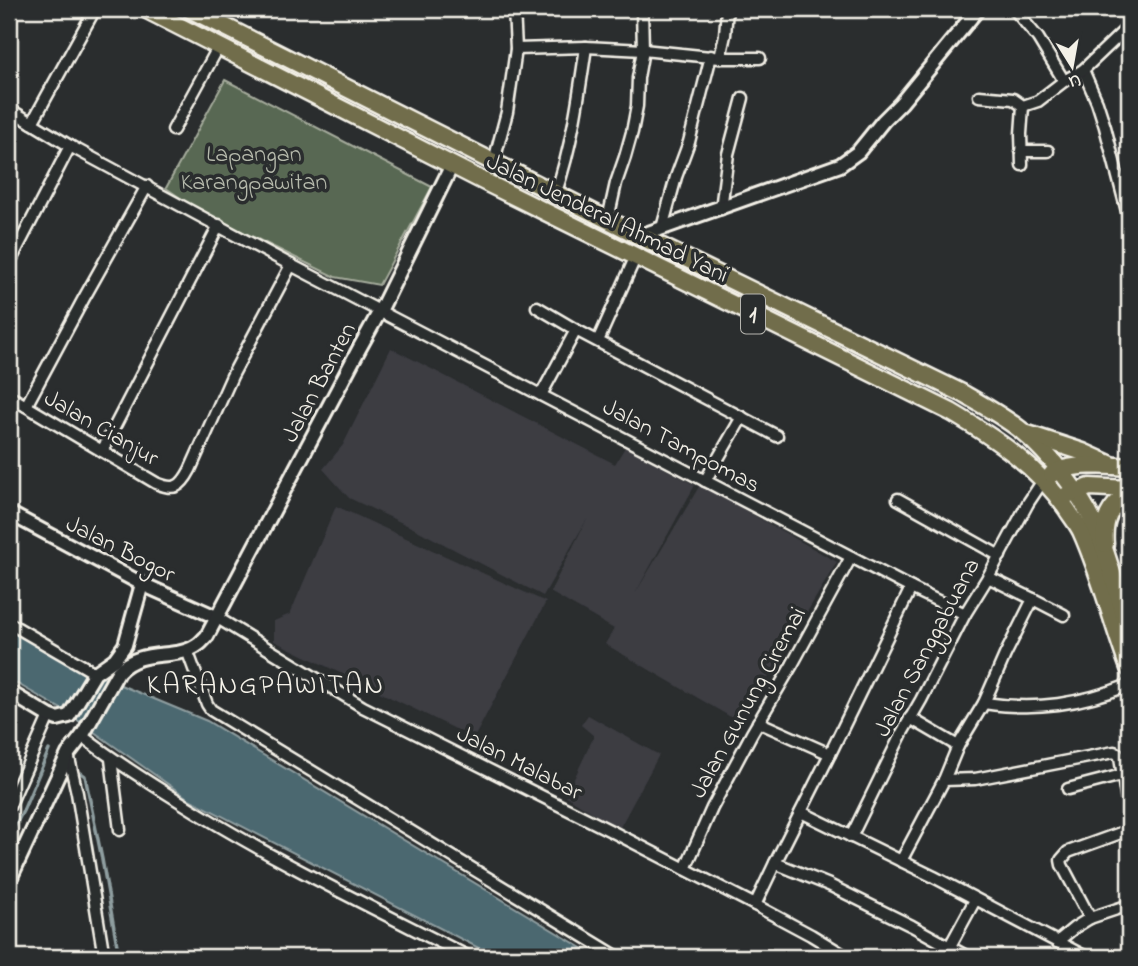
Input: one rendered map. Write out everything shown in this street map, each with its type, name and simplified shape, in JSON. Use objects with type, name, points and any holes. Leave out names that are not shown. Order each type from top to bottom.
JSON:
[{"type":"main road","name":"Jalan Jenderal Ahmad Yani","points":[[145,9],[452,165],[951,412],[989,435],[1088,512],[1105,550],[1129,633]]},
{"type":"main road","name":"Jalan Jenderal Ahmad Yani","points":[[190,9],[640,236],[962,393],[1002,416],[1023,432],[1059,470],[1100,579],[1129,668]]},
{"type":"main road","points":[[1023,432],[1121,467]]},
{"type":"main road","points":[[1044,480],[1059,470],[1121,467]]},
{"type":"main road","points":[[1067,495],[1090,487],[1129,491]]},
{"type":"main road","points":[[1105,550],[1104,532],[1108,514],[1129,491]]},
{"type":"street","points":[[32,123],[95,9]]},
{"type":"street","points":[[494,161],[507,112],[516,50],[514,9]]},
{"type":"street","points":[[608,219],[637,106],[643,50],[642,9]]},
{"type":"street","points":[[662,228],[715,57],[725,35],[727,9]]},
{"type":"street","points":[[640,236],[841,165],[858,152],[978,9]]},
{"type":"street","points":[[1014,9],[1038,38],[1064,81]]},
{"type":"street","points":[[1023,106],[1038,101],[1083,70],[1129,26]]},
{"type":"street","points":[[173,130],[219,46]]},
{"type":"street","points":[[516,50],[586,47],[760,58]]},
{"type":"street","points":[[555,192],[574,120],[586,47]]},
{"type":"street","points":[[1083,70],[1097,102],[1125,188],[1129,219]]},
{"type":"street","points":[[979,96],[1013,99],[1023,106]]},
{"type":"street","points":[[721,209],[728,154],[743,98]]},
{"type":"street","points":[[1022,165],[1023,106]]},
{"type":"street","name":"Jalan Tampomas","points":[[9,109],[70,146],[291,265],[965,614]]},
{"type":"street","points":[[9,264],[70,146]]},
{"type":"street","points":[[1021,151],[1048,151]]},
{"type":"street","name":"Jalan Banten","points":[[187,650],[198,645],[207,636],[380,311],[452,165]]},
{"type":"street","points":[[26,406],[147,186]]},
{"type":"street","points":[[102,451],[219,225]]},
{"type":"street","points":[[598,341],[636,256]]},
{"type":"street","name":"Jalan Cianjur","points":[[9,396],[156,483],[177,487],[187,477],[232,376],[291,265]]},
{"type":"street","points":[[537,307],[778,436]]},
{"type":"street","points":[[541,395],[576,330]]},
{"type":"street","points":[[705,481],[742,417]]},
{"type":"street","name":"Jalan Sanggabuana","points":[[850,837],[965,614],[1028,503],[1044,480]]},
{"type":"street","points":[[898,499],[1000,556]]},
{"type":"street","name":"Jalan Bogor","points":[[9,513],[142,584],[216,617]]},
{"type":"street","name":"Jalan Gunung Ciremai","points":[[685,869],[712,808],[851,557]]},
{"type":"street","points":[[988,577],[1064,615]]},
{"type":"street","points":[[9,692],[49,716],[57,719],[69,716],[95,673],[115,659],[125,645],[142,584]]},
{"type":"street","points":[[755,905],[911,588]]},
{"type":"street","points":[[901,861],[944,780],[958,746],[984,703],[1033,599]]},
{"type":"street","name":"Jalan Malabar","points":[[216,617],[363,707],[614,832],[811,935],[847,957]]},
{"type":"street","points":[[9,623],[95,673]]},
{"type":"street","points":[[9,881],[68,754],[124,666],[139,658],[187,650],[211,710],[618,957]]},
{"type":"street","points":[[984,703],[1036,707],[1083,700],[1129,685]]},
{"type":"street","points":[[9,807],[49,716]]},
{"type":"street","points":[[910,718],[958,746]]},
{"type":"street","points":[[758,722],[830,754]]},
{"type":"street","points":[[84,732],[111,759],[221,828],[469,957]]},
{"type":"street","points":[[944,780],[987,777],[1114,752],[1120,757],[1129,816]]},
{"type":"street","points":[[68,754],[104,957]]},
{"type":"street","points":[[111,759],[120,830]]},
{"type":"street","points":[[1068,789],[1125,779]]},
{"type":"street","points":[[801,812],[1086,957]]},
{"type":"street","points":[[1090,918],[1061,860],[1068,852],[1129,829]]},
{"type":"street","points":[[775,863],[829,885],[912,926],[947,953],[968,957]]},
{"type":"street","points":[[947,953],[975,900]]},
{"type":"street","points":[[1057,942],[1090,918],[1129,905]]},
{"type":"shaded area","points":[[391,348],[615,464],[625,447],[695,485],[635,594],[700,485],[837,562],[741,723],[605,644],[614,629],[550,592],[587,519],[543,596],[349,498],[323,469],[343,445]]},
{"type":"shaded area","points":[[336,506],[546,602],[474,738],[274,641],[274,621],[290,614]]},
{"type":"shaded area","points":[[588,715],[659,755],[619,829],[566,796],[594,736],[581,725]]},
{"type":"green space","name":"Lapangan Karangpawitan","points":[[225,80],[432,187],[379,285],[335,277],[198,210],[166,188]]},
{"type":"water","points":[[9,626],[82,669],[207,721],[597,957],[496,957],[189,799],[63,710],[9,679]]},
{"type":"waterway","points":[[9,837],[49,750]]},
{"type":"waterway","points":[[81,773],[85,776],[119,957]]},
{"type":"district","name":"KARANGPAWITAN","points":[[266,683]]}]
